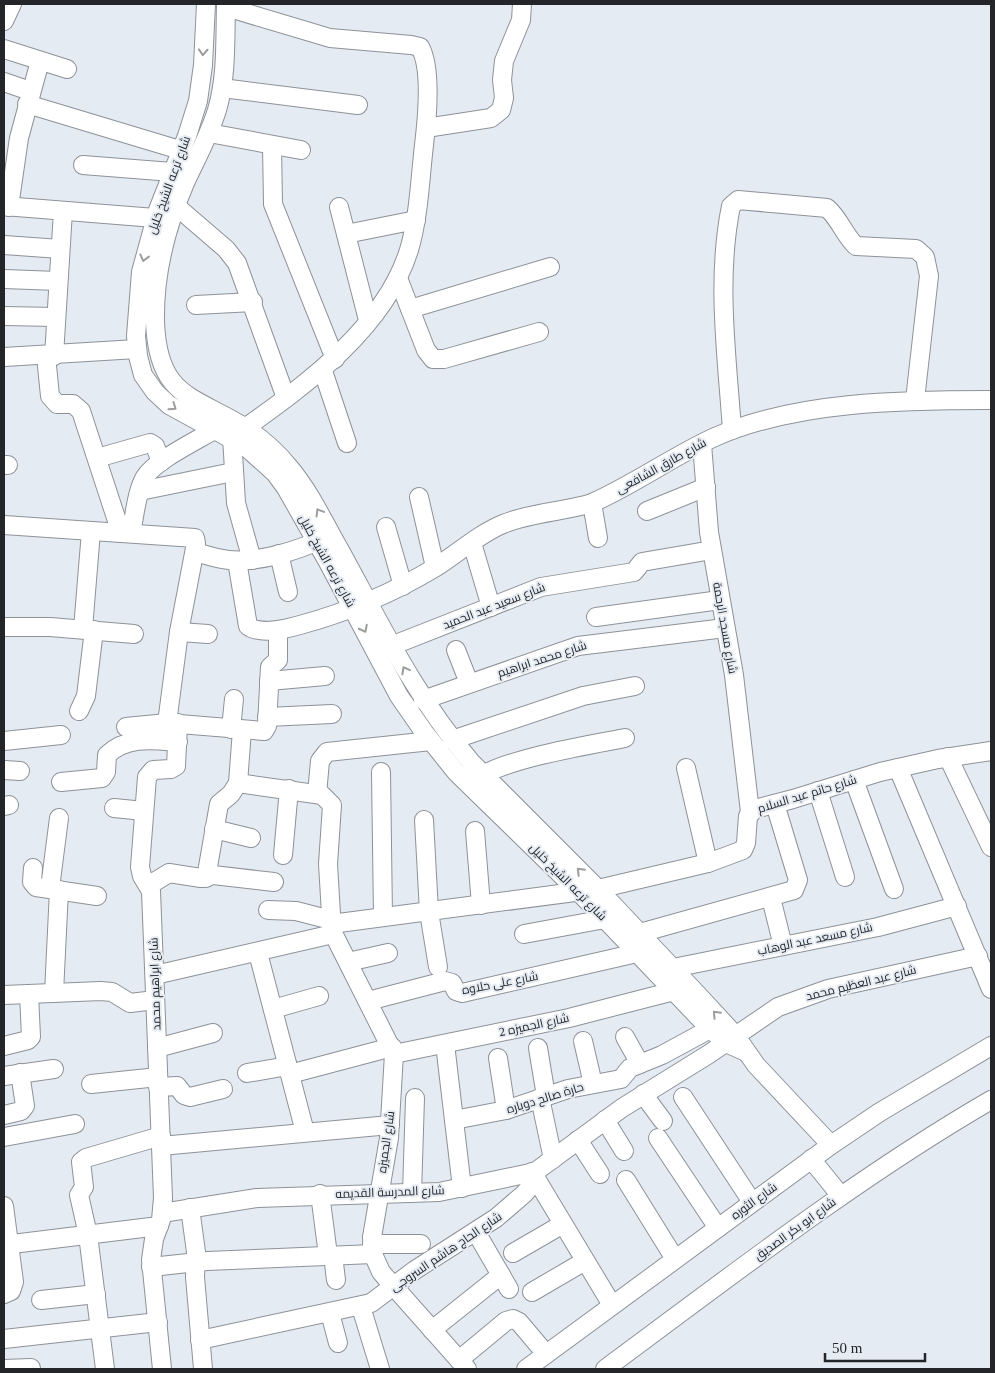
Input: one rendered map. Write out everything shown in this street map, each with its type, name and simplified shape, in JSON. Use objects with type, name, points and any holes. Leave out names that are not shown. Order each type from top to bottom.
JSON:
[{"type":"street","points":[[4,21],[11,4]]},
{"type":"street","name":"شارع ترعه الشيخ خليل","points":[[206,4],[201,83],[193,119],[156,218],[141,272],[138,294],[137,349],[143,375],[154,392],[186,416],[215,430]]},
{"type":"street","points":[[426,128],[491,118],[501,110],[504,98],[502,80],[504,61],[521,20],[522,4]]},
{"type":"street","name":"شارع ترعه الشيخ خليل","points":[[226,5],[222,88],[209,133],[176,206],[166,238],[158,279],[155,319],[160,360],[172,382],[180,391],[235,428],[262,439],[301,482],[324,539],[361,605],[399,696],[431,741],[598,889],[673,968],[731,1039],[746,1052],[830,1145]]},
{"type":"street","points":[[126,533],[148,472],[161,462],[215,430],[235,428],[286,398],[329,365],[384,300],[398,278],[409,250],[416,220],[426,128],[426,61],[420,47],[411,44],[330,38],[226,5]]},
{"type":"street","points":[[4,49],[66,69]]},
{"type":"street","points":[[40,61],[29,97],[6,207],[156,218]]},
{"type":"street","points":[[4,82],[29,97],[180,150]]},
{"type":"street","points":[[222,88],[358,105]]},
{"type":"street","points":[[209,133],[301,150]]},
{"type":"street","points":[[272,145],[273,204],[329,365],[347,443]]},
{"type":"street","points":[[83,165],[172,172]]},
{"type":"street","points":[[732,430],[724,320],[723,265],[731,206],[738,200],[827,208],[834,214],[849,239],[856,246],[916,250],[925,257],[929,276],[915,400]]},
{"type":"street","points":[[176,206],[232,255],[253,302],[286,398]]},
{"type":"street","points":[[339,207],[368,320]]},
{"type":"street","points":[[63,211],[56,317],[50,356],[51,399],[57,404],[73,404],[79,408],[126,533]]},
{"type":"street","points":[[346,234],[416,220]]},
{"type":"street","points":[[4,245],[60,249]]},
{"type":"street","points":[[410,309],[550,267]]},
{"type":"street","points":[[398,278],[428,354],[437,360],[539,332]]},
{"type":"street","points":[[4,279],[58,281]]},
{"type":"street","points":[[196,305],[253,302]]},
{"type":"street","points":[[4,316],[56,317]]},
{"type":"street","points":[[4,357],[50,356],[137,349]]},
{"type":"street","name":"شارع طارق الشافعى","points":[[244,560],[248,626],[258,630],[278,630],[336,616],[361,605],[403,586],[494,529],[517,519],[592,503],[732,430],[783,415],[915,400],[991,400]]},
{"type":"street","points":[[235,428],[233,472],[244,560]]},
{"type":"street","points":[[97,458],[150,443],[155,446],[161,462]]},
{"type":"street","name":"شارع مسجد الرحمة","points":[[702,444],[712,550],[734,675],[750,812]]},
{"type":"street","points":[[140,491],[233,472]]},
{"type":"street","points":[[647,510],[706,487]]},
{"type":"street","points":[[419,497],[435,567]]},
{"type":"street","points":[[592,503],[598,538]]},
{"type":"street","points":[[4,525],[126,533],[195,545],[244,560],[279,554],[324,539]]},
{"type":"street","points":[[386,527],[403,586]]},
{"type":"street","points":[[79,711],[86,696],[91,531]]},
{"type":"street","points":[[472,543],[491,607]]},
{"type":"street","points":[[61,782],[102,778],[106,772],[107,755],[128,743],[147,740],[178,742],[172,723],[180,632],[195,545]]},
{"type":"street","name":"شارع سعيد عبد الحميد","points":[[391,646],[557,583],[634,572],[642,562],[712,550]]},
{"type":"street","points":[[279,554],[288,592]]},
{"type":"street","points":[[596,616],[720,600]]},
{"type":"street","name":"شارع ترعه الشيخ خليل","points":[[361,605],[391,646],[423,700],[452,740],[476,779],[579,892],[710,1029],[731,1039]]},
{"type":"street","points":[[4,627],[88,629],[134,634]]},
{"type":"street","name":"شارع محمد ابراهيم","points":[[423,700],[578,646],[725,628]]},
{"type":"street","points":[[126,727],[172,723],[264,731],[267,717],[270,666],[278,660],[278,630]]},
{"type":"street","points":[[180,632],[208,634]]},
{"type":"street","points":[[456,650],[469,684]]},
{"type":"street","points":[[269,681],[325,676]]},
{"type":"street","points":[[452,740],[583,696],[635,686]]},
{"type":"street","points":[[206,878],[220,802],[231,794],[238,783],[234,698]]},
{"type":"street","points":[[267,717],[332,714]]},
{"type":"street","points":[[4,742],[61,735]]},
{"type":"street","points":[[476,779],[520,762],[625,738]]},
{"type":"street","points":[[317,794],[320,761],[327,752],[431,741]]},
{"type":"street","name":"شارع ابراهيم محمد","points":[[162,1369],[151,1267],[152,1249],[161,1219],[161,1141],[152,891],[142,876],[140,868],[148,774],[152,770],[174,768],[177,762],[178,742]]},
{"type":"street","name":"شارع حاتم عبد السلام","points":[[154,976],[258,953],[332,926],[383,917],[598,889],[708,863],[743,850],[746,843],[746,821],[750,812],[898,768],[948,757],[991,751]]},
{"type":"street","points":[[948,757],[989,837]]},
{"type":"street","points":[[686,768],[708,863]]},
{"type":"street","points":[[898,768],[991,989]]},
{"type":"street","points":[[382,772],[383,917]]},
{"type":"street","points":[[854,780],[894,889]]},
{"type":"street","points":[[238,783],[317,794],[326,797],[332,805],[328,864],[332,926],[393,1051]]},
{"type":"street","points":[[282,855],[289,789]]},
{"type":"street","points":[[818,791],[845,877]]},
{"type":"street","points":[[640,933],[771,898],[794,890],[798,880],[775,804]]},
{"type":"street","points":[[114,808],[144,811]]},
{"type":"street","points":[[54,993],[55,889],[59,818]]},
{"type":"street","points":[[424,820],[429,912],[438,967]]},
{"type":"street","points":[[214,829],[251,838]]},
{"type":"street","points":[[476,831],[481,905]]},
{"type":"street","points":[[32,868],[34,886],[97,896]]},
{"type":"street","points":[[147,883],[156,881],[169,873],[206,878],[213,875],[274,882]]},
{"type":"street","points":[[771,898],[783,946]]},
{"type":"street","name":"شارع مسعد عبد الوهاب","points":[[673,968],[878,926],[957,906]]},
{"type":"street","points":[[268,910],[296,911],[332,926]]},
{"type":"street","points":[[524,934],[605,919]]},
{"type":"street","points":[[258,953],[305,1132]]},
{"type":"street","points":[[348,962],[388,953]]},
{"type":"street","name":"شارع على حلاوه","points":[[368,1001],[445,981],[452,983],[456,991],[462,993],[637,953]]},
{"type":"street","name":"شارع عبد العظيم محمد","points":[[731,1039],[778,1007],[801,997],[868,979],[978,956]]},
{"type":"street","points":[[4,995],[101,991],[112,992],[130,1003],[155,1000]]},
{"type":"street","name":"شارع الجميزه 2","points":[[247,1073],[289,1070],[393,1051],[445,1044],[569,1018],[674,991]]},
{"type":"street","points":[[4,1046],[28,1040],[31,1037],[29,994]]},
{"type":"street","points":[[273,1009],[319,996]]},
{"type":"street","name":"حارة صالح دوباره","points":[[454,1120],[506,1110],[543,1097],[623,1078],[628,1069],[662,1055],[710,1029]]},
{"type":"street","points":[[157,1048],[213,1033]]},
{"type":"street","points":[[625,1037],[640,1064]]},
{"type":"street","name":"شارع المدرسة القديمه","points":[[6,1245],[88,1235],[161,1219],[190,1208],[257,1198],[320,1194],[412,1193],[462,1188],[485,1181],[534,1176],[578,1140],[643,1094],[731,1039]]},
{"type":"street","points":[[583,1041],[593,1084]]},
{"type":"street","points":[[445,1044],[462,1188]]},
{"type":"street","name":"شارع الثوره","points":[[526,1369],[830,1145],[880,1112],[991,1046]]},
{"type":"street","points":[[538,1048],[543,1097],[553,1159]]},
{"type":"street","name":"شارع الجميزه","points":[[372,1249],[390,1125],[393,1051]]},
{"type":"street","points":[[498,1058],[506,1110]]},
{"type":"street","points":[[4,1114],[21,1111],[25,1106],[12,1074],[54,1069]]},
{"type":"street","points":[[91,1084],[158,1082],[177,1086],[184,1095],[190,1097],[223,1089]]},
{"type":"street","points":[[643,1094],[660,1129],[718,1228]]},
{"type":"street","points":[[682,1097],[752,1202]]},
{"type":"street","points":[[412,1193],[415,1098]]},
{"type":"street","name":"شارع ابو بكر الصديق","points":[[605,1369],[841,1196],[903,1154],[991,1100]]},
{"type":"street","points":[[606,1120],[624,1151]]},
{"type":"street","points":[[4,1137],[75,1124]]},
{"type":"street","points":[[105,1369],[88,1235],[79,1195],[84,1187],[82,1159],[161,1141],[390,1125]]},
{"type":"street","points":[[578,1140],[600,1174]]},
{"type":"street","points":[[811,1159],[841,1196]]},
{"type":"street","points":[[534,1176],[612,1305]]},
{"type":"street","name":"شارع الحاج هاشم السروجى","points":[[200,1340],[361,1306],[378,1299],[393,1286],[511,1207],[534,1176]]},
{"type":"street","points":[[626,1180],[675,1259]]},
{"type":"street","points":[[320,1194],[336,1280]]},
{"type":"street","points":[[4,1206],[6,1245],[14,1286],[11,1291],[4,1294]]},
{"type":"street","points":[[190,1208],[204,1369]]},
{"type":"street","points":[[513,1253],[562,1224]]},
{"type":"street","points":[[432,1330],[505,1282],[476,1232]]},
{"type":"street","points":[[151,1267],[196,1262],[331,1255],[421,1244]]},
{"type":"street","points":[[372,1249],[381,1272],[460,1365],[506,1322],[513,1319],[519,1322],[546,1354]]},
{"type":"street","points":[[532,1292],[585,1261]]},
{"type":"street","points":[[41,1300],[96,1294]]},
{"type":"street","points":[[361,1306],[380,1369]]},
{"type":"street","points":[[330,1313],[338,1343]]},
{"type":"street","points":[[4,1339],[158,1322]]},
{"type":"street","points":[[4,1369],[30,1368]]}]
